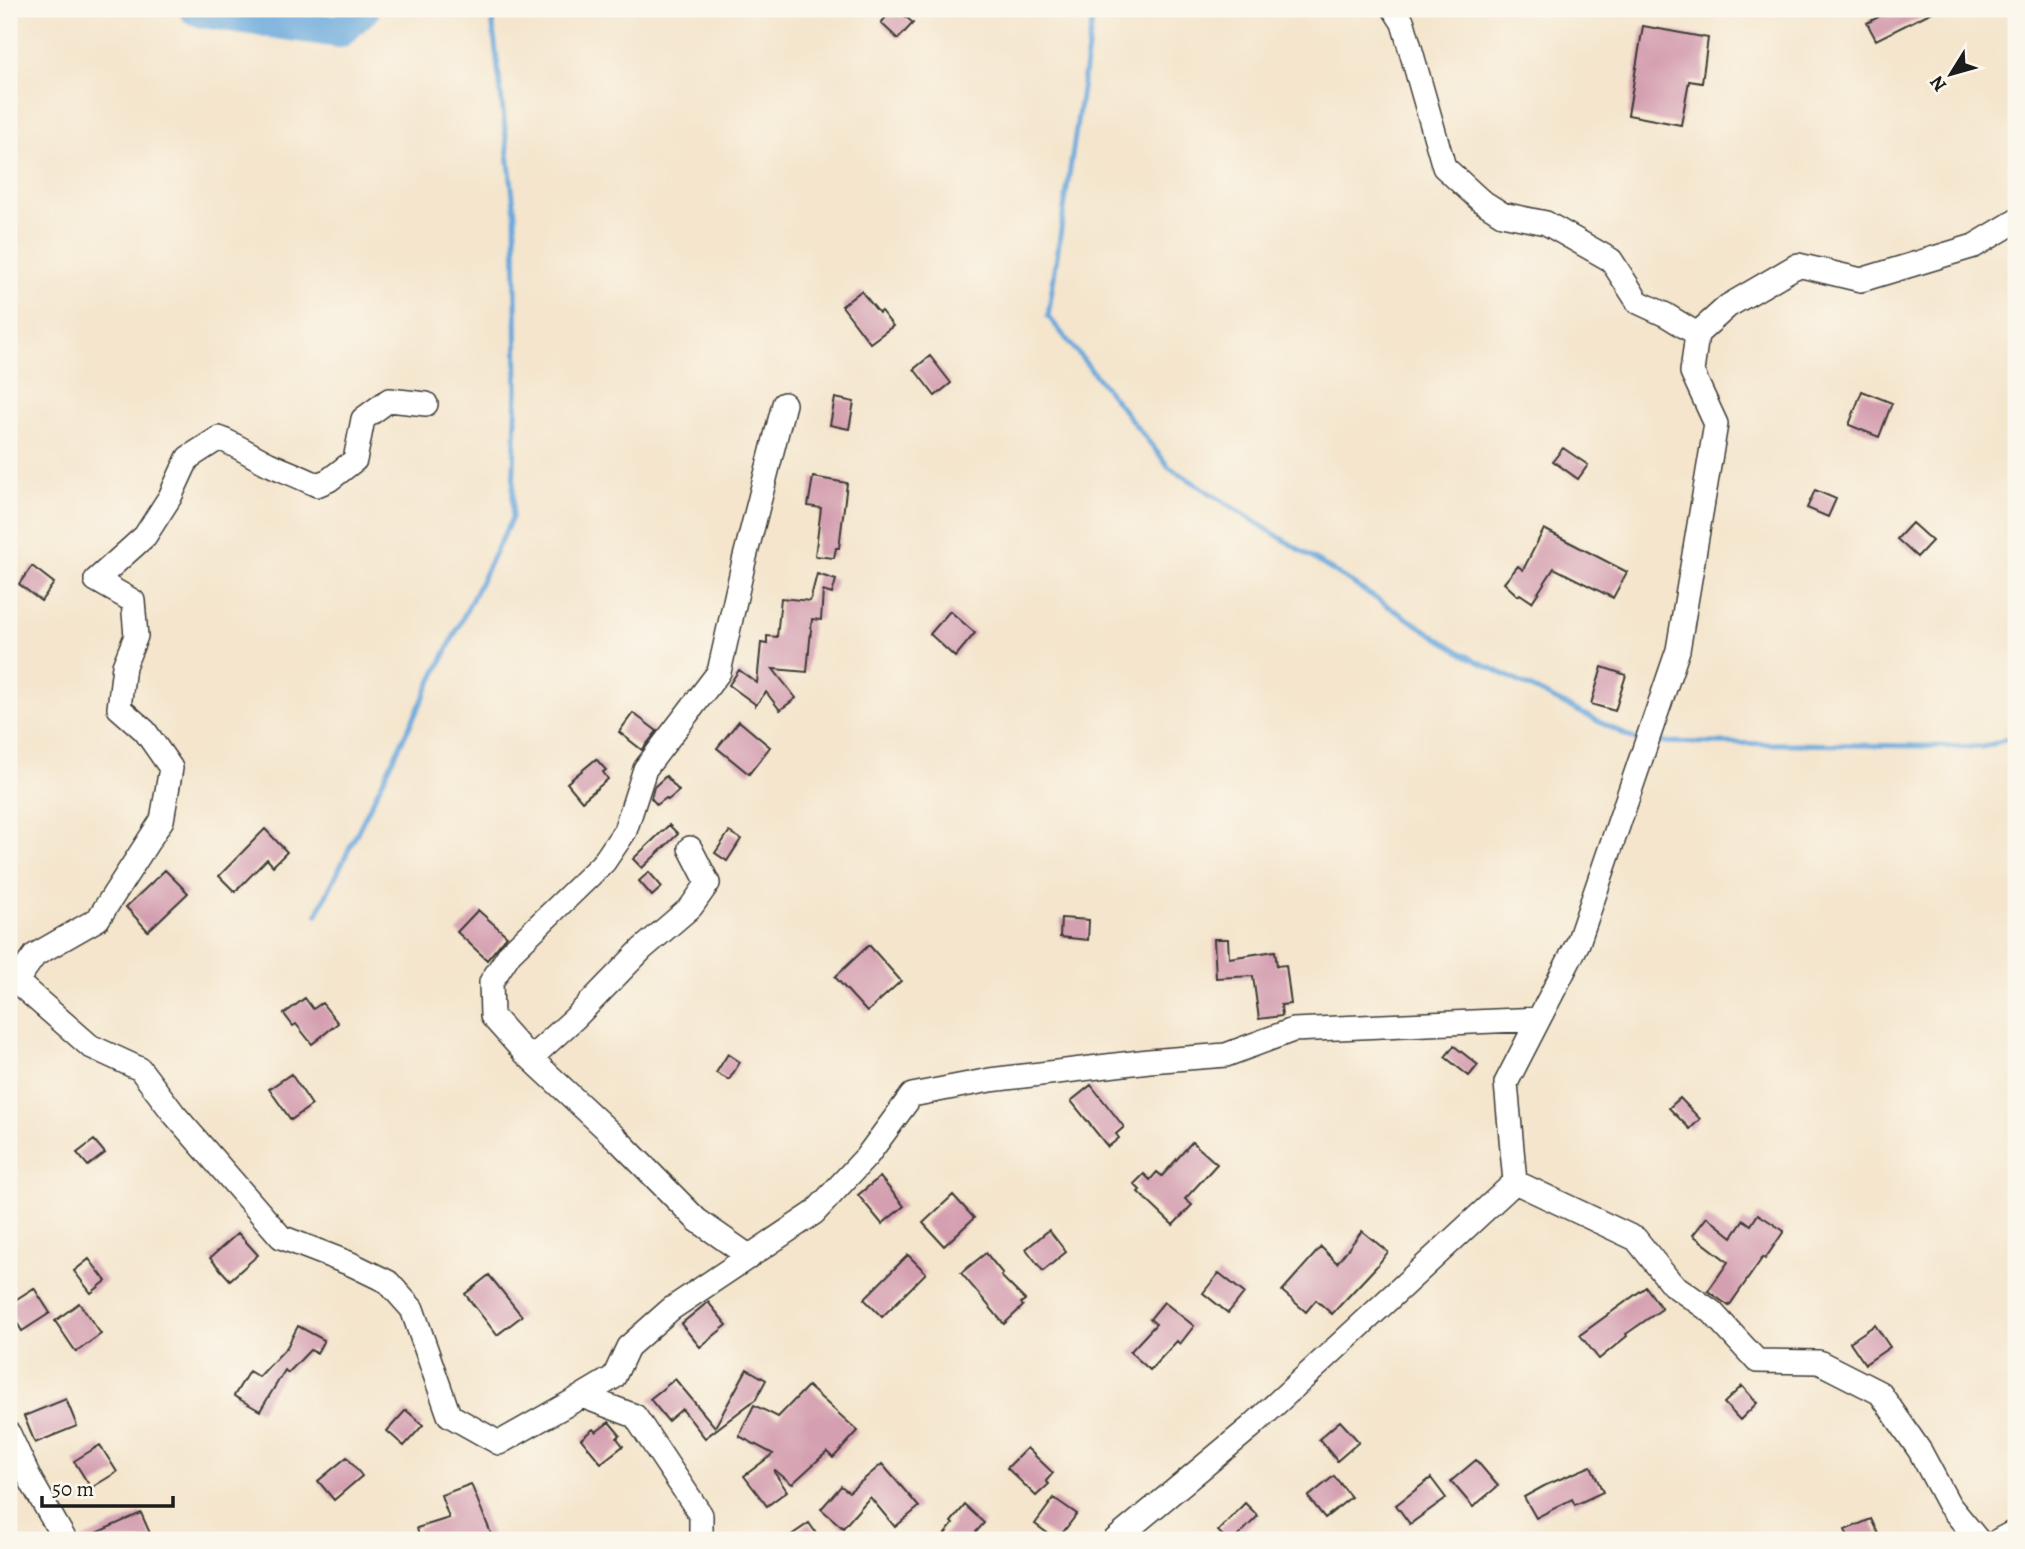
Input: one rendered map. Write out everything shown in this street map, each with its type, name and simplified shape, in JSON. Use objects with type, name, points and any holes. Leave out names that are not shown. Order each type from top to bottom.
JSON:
[{"type":"street","points":[[1394,9],[1403,23],[1444,167],[1480,200],[1502,214],[1545,223],[1611,260],[1637,302],[1666,315],[1697,334]]},
{"type":"street","points":[[1514,1182],[1506,1083],[1578,943],[1678,650],[1716,424],[1692,372],[1697,334],[1728,306],[1798,265],[1861,280],[1973,246],[2016,221]]},
{"type":"street","points":[[426,404],[390,400],[363,419],[355,460],[329,480],[317,485],[268,464],[235,444],[219,438],[188,458],[170,497],[145,536],[96,580],[133,601],[136,636],[124,666],[119,708],[145,731],[171,768],[162,820],[98,919],[36,955],[13,977],[90,1046],[140,1069],[174,1114],[281,1237],[351,1264],[388,1282],[412,1309],[449,1415],[499,1443],[614,1377],[628,1347],[671,1309],[814,1213],[867,1156],[912,1095],[990,1080],[1149,1060],[1226,1055],[1293,1030],[1539,1019]]},
{"type":"street","points":[[750,1257],[696,1220],[618,1140],[531,1058],[492,1016],[491,982],[510,953],[604,862],[625,831],[645,768],[719,672],[784,404]]},
{"type":"street","points":[[531,1058],[642,950],[691,907],[708,883],[690,848]]},
{"type":"street","points":[[1115,1540],[1251,1427],[1514,1182]]},
{"type":"street","points":[[1514,1182],[1636,1239],[1672,1284],[1712,1312],[1757,1361],[1819,1362],[1880,1393],[1920,1451],[1949,1505],[1978,1540]]},
{"type":"street","points":[[582,1396],[635,1416],[701,1515],[701,1540]]},
{"type":"street","points":[[9,1434],[65,1540]]},
{"type":"street","points":[[1999,1540],[2016,1531]]},
{"type":"building","points":[[893,9],[897,9],[913,23],[898,39],[881,23]]},
{"type":"building","points":[[1893,9],[1938,9],[1876,40],[1867,23]]},
{"type":"building","points":[[1643,26],[1708,38],[1702,83],[1689,81],[1681,125],[1628,115]]},
{"type":"building","points":[[861,291],[893,326],[870,343],[842,306]]},
{"type":"building","points":[[930,356],[951,383],[935,396],[914,369]]},
{"type":"building","points":[[1862,391],[1892,403],[1879,437],[1849,425]]},
{"type":"building","points":[[835,398],[854,402],[849,429],[830,425]]},
{"type":"building","points":[[1563,448],[1588,465],[1578,479],[1553,461]]},
{"type":"building","points":[[813,477],[847,483],[839,548],[836,548],[834,558],[815,556],[821,508],[808,506]]},
{"type":"building","points":[[1815,490],[1836,499],[1828,517],[1807,508]]},
{"type":"building","points":[[1912,523],[1932,541],[1917,557],[1897,539]]},
{"type":"building","points":[[1544,529],[1627,572],[1613,598],[1554,568],[1532,602],[1520,594],[1518,596],[1504,583],[1518,566],[1523,570]]},
{"type":"building","points":[[32,566],[54,583],[41,601],[19,584]]},
{"type":"building","points":[[817,574],[836,580],[832,594],[823,591],[821,620],[812,619],[807,672],[773,669],[796,698],[780,710],[766,692],[755,706],[729,685],[739,670],[757,683],[761,643],[767,644],[767,636],[777,637],[781,598],[810,601]]},
{"type":"building","points":[[950,611],[975,633],[955,657],[930,634]]},
{"type":"building","points":[[1602,667],[1626,675],[1615,711],[1591,704]]},
{"type":"building","points":[[633,713],[657,731],[642,750],[619,732]]},
{"type":"building","points":[[739,721],[770,747],[749,774],[717,748]]},
{"type":"building","points":[[596,759],[606,770],[603,772],[608,779],[582,801],[567,783]]},
{"type":"building","points":[[666,776],[679,791],[657,805],[651,798],[654,787]]},
{"type":"building","points":[[669,825],[678,834],[642,868],[633,859]]},
{"type":"building","points":[[265,829],[287,852],[273,866],[267,859],[235,892],[219,876]]},
{"type":"building","points":[[729,832],[741,839],[727,861],[715,853]]},
{"type":"building","points":[[165,870],[188,893],[148,931],[126,907]]},
{"type":"building","points":[[649,872],[662,887],[652,896],[639,881]]},
{"type":"building","points":[[478,910],[507,936],[487,960],[457,932]]},
{"type":"building","points":[[1061,918],[1089,920],[1088,940],[1060,937]]},
{"type":"building","points":[[1214,939],[1228,939],[1229,958],[1275,951],[1277,966],[1286,965],[1291,1004],[1281,1005],[1282,1016],[1259,1019],[1253,976],[1216,978]]},
{"type":"building","points":[[869,945],[901,981],[867,1012],[835,977]]},
{"type":"building","points":[[305,998],[313,1009],[322,1003],[338,1023],[312,1044],[284,1014]]},
{"type":"building","points":[[1454,1046],[1478,1065],[1469,1076],[1445,1057]]},
{"type":"building","points":[[728,1054],[740,1062],[729,1080],[716,1073]]},
{"type":"building","points":[[291,1074],[312,1105],[291,1120],[269,1089]]},
{"type":"building","points":[[1091,1085],[1124,1127],[1116,1134],[1119,1138],[1108,1147],[1071,1101]]},
{"type":"building","points":[[1680,1098],[1700,1119],[1690,1129],[1669,1108]]},
{"type":"building","points":[[94,1140],[105,1153],[88,1166],[77,1153]]},
{"type":"building","points":[[1192,1142],[1217,1164],[1185,1199],[1192,1205],[1173,1225],[1138,1192],[1140,1190],[1134,1184],[1144,1174],[1150,1180],[1157,1172],[1162,1176]]},
{"type":"building","points":[[880,1177],[904,1206],[882,1224],[858,1195]]},
{"type":"building","points":[[953,1195],[974,1218],[944,1246],[923,1223]]},
{"type":"building","points":[[1758,1214],[1784,1231],[1729,1306],[1708,1291],[1728,1262],[1693,1235],[1707,1217],[1732,1237],[1744,1220],[1751,1225]]},
{"type":"building","points":[[1049,1230],[1066,1252],[1043,1271],[1026,1249]]},
{"type":"building","points":[[1362,1231],[1388,1252],[1332,1314],[1316,1300],[1306,1312],[1282,1291],[1321,1247],[1337,1263]]},
{"type":"building","points":[[238,1233],[258,1255],[230,1280],[210,1258]]},
{"type":"building","points":[[986,1253],[1003,1274],[1001,1276],[1025,1300],[1021,1303],[1023,1306],[1004,1324],[961,1273]]},
{"type":"building","points":[[908,1255],[926,1273],[882,1317],[864,1299]]},
{"type":"building","points":[[89,1259],[106,1281],[91,1293],[74,1271]]},
{"type":"building","points":[[1219,1273],[1244,1293],[1228,1313],[1203,1293]]},
{"type":"building","points":[[489,1275],[522,1316],[497,1335],[465,1294]]},
{"type":"building","points":[[1646,1287],[1662,1309],[1626,1334],[1627,1336],[1599,1359],[1580,1335]]},
{"type":"building","points":[[34,1288],[50,1313],[22,1331],[9,1310],[9,1304]]},
{"type":"building","points":[[708,1302],[727,1325],[700,1347],[681,1324]]},
{"type":"building","points":[[1164,1302],[1194,1326],[1180,1344],[1177,1341],[1150,1370],[1130,1352],[1156,1324],[1150,1319]]},
{"type":"building","points":[[79,1303],[101,1334],[76,1352],[55,1321]]},
{"type":"building","points":[[1875,1325],[1890,1347],[1865,1364],[1850,1342]]},
{"type":"building","points":[[298,1326],[324,1340],[317,1353],[310,1350],[288,1373],[285,1370],[260,1411],[234,1396],[249,1371],[259,1377],[287,1347]]},
{"type":"building","points":[[747,1369],[766,1380],[756,1399],[705,1438],[682,1409],[668,1421],[650,1399],[675,1379],[715,1427]]},
{"type":"building","points":[[808,1386],[858,1431],[833,1458],[827,1452],[792,1484],[775,1470],[787,1491],[767,1506],[744,1476],[773,1454],[739,1436],[754,1405],[778,1417]]},
{"type":"building","points":[[1742,1386],[1757,1403],[1740,1420],[1724,1403]]},
{"type":"building","points":[[66,1399],[77,1426],[35,1443],[24,1416]]},
{"type":"building","points":[[406,1410],[423,1425],[404,1446],[387,1431]]},
{"type":"building","points":[[1340,1421],[1359,1442],[1337,1461],[1319,1439]]},
{"type":"building","points":[[609,1422],[620,1435],[617,1438],[623,1446],[601,1463],[581,1439],[593,1429],[596,1432]]},
{"type":"building","points":[[100,1445],[117,1472],[91,1488],[74,1461]]},
{"type":"building","points":[[1027,1448],[1053,1473],[1046,1481],[1049,1484],[1036,1496],[1007,1468]]},
{"type":"building","points":[[347,1457],[362,1476],[334,1500],[318,1481]]},
{"type":"building","points":[[1476,1460],[1498,1486],[1473,1507],[1451,1481]]},
{"type":"building","points":[[882,1464],[919,1507],[895,1527],[870,1497],[843,1528],[821,1509],[841,1486],[849,1492]]},
{"type":"building","points":[[1591,1466],[1603,1492],[1575,1505],[1572,1499],[1536,1518],[1524,1497]]},
{"type":"building","points":[[1334,1476],[1351,1497],[1325,1518],[1308,1497]]},
{"type":"building","points":[[1431,1478],[1446,1498],[1410,1524],[1396,1505]]},
{"type":"building","points":[[471,1484],[492,1536],[480,1540],[420,1540],[417,1528],[449,1518],[441,1495]]},
{"type":"building","points":[[1054,1498],[1077,1514],[1057,1540],[1035,1524]]},
{"type":"building","points":[[1245,1503],[1258,1516],[1234,1540],[1227,1540],[1218,1531]]},
{"type":"building","points":[[965,1505],[984,1523],[969,1540],[940,1540],[953,1524],[951,1522]]},
{"type":"building","points":[[141,1513],[153,1540],[80,1540]]},
{"type":"building","points":[[1871,1519],[1881,1540],[1850,1540],[1845,1530]]},
{"type":"building","points":[[809,1523],[821,1540],[784,1540]]},
{"type":"waterway","points":[[195,9],[339,32],[364,9]]},
{"type":"waterway","points":[[317,914],[512,518],[517,390],[515,213],[491,9]]},
{"type":"waterway","points":[[1094,9],[1048,316],[1169,467],[1465,655],[1640,742]]},
{"type":"waterway","points":[[1654,742],[1983,747],[2016,736]]}]
